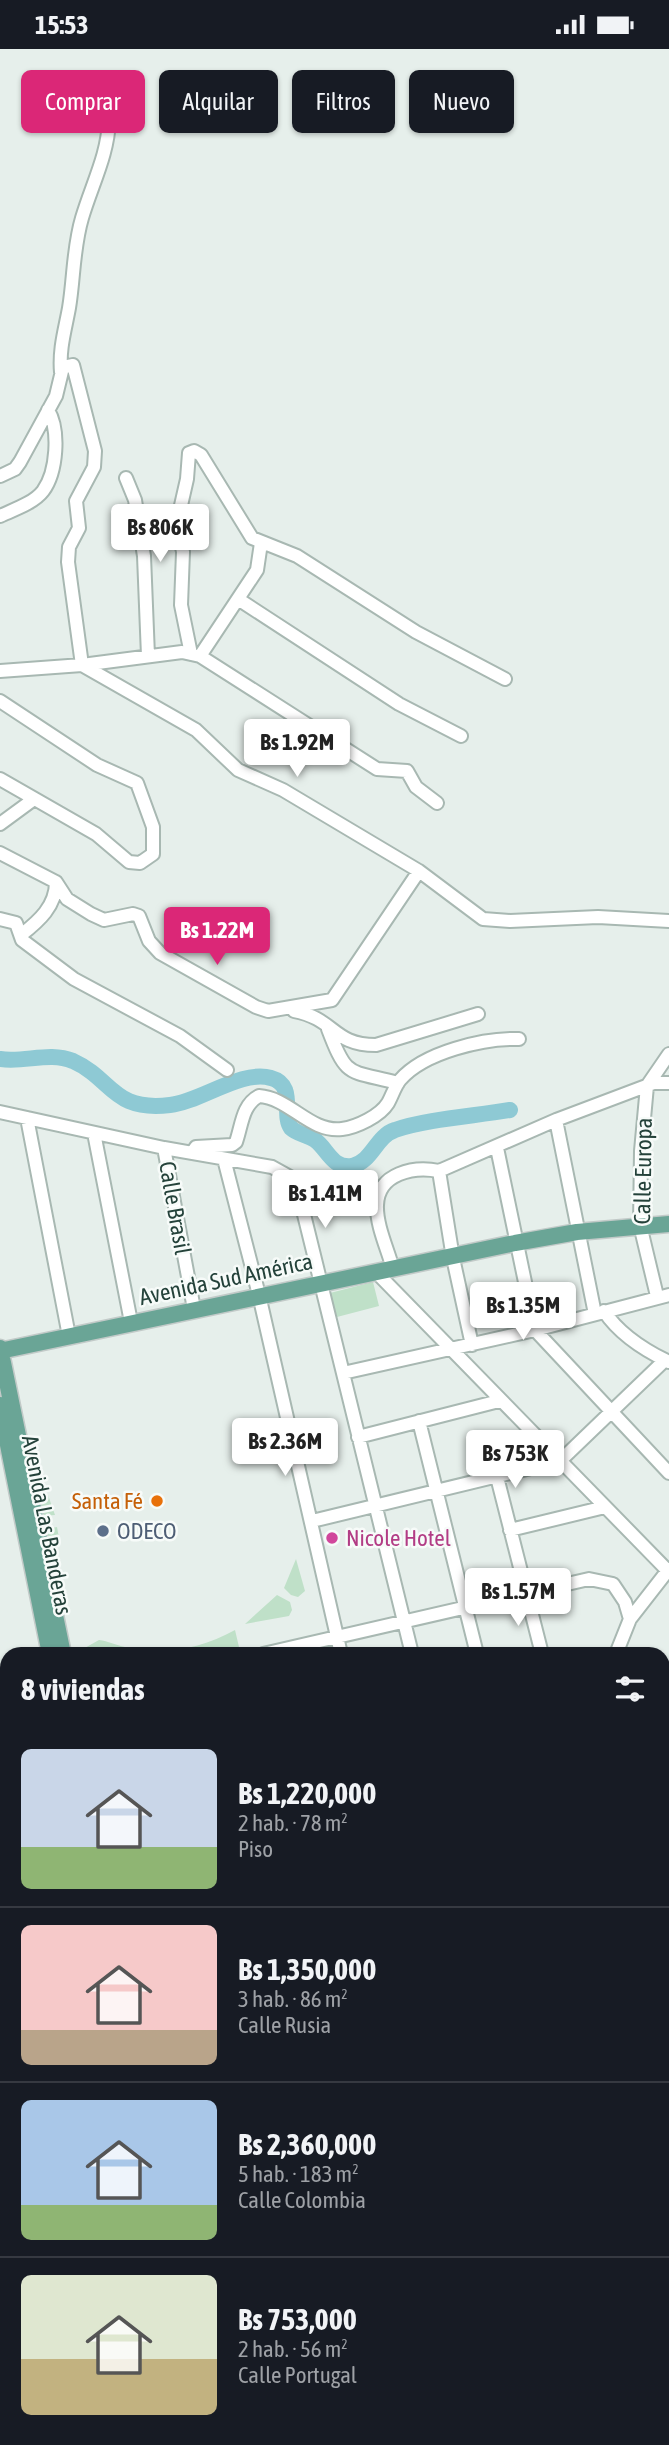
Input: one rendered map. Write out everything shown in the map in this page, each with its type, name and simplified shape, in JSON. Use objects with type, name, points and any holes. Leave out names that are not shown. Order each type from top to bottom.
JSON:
[{"type":"main road","name":"Avenida Sud América","points":[[0,1350],[577,1232],[640,1224],[669,1224]]},
{"type":"main road","name":"Avenida Las Banderas","points":[[0,1350],[62,1647]]},
{"type":"main road","name":"Avenida Las Banderas","points":[[0,1405],[3,1439],[48,1647]]},
{"type":"street","points":[[0,476],[15,469],[56,396],[69,307],[72,262],[82,218],[108,142],[108,133]]},
{"type":"street","points":[[61,372],[67,364],[74,365],[77,371],[78,389],[84,400],[95,451],[94,467],[76,501],[79,529],[72,539],[68,555],[82,665]]},
{"type":"street","points":[[0,516],[35,499],[44,490],[57,442],[53,419],[48,410]]},
{"type":"street","points":[[195,655],[181,605],[183,552],[177,523],[187,479],[189,453],[194,451],[201,455],[245,529],[261,543],[297,556],[416,632],[505,679]]},
{"type":"street","points":[[126,478],[135,500],[144,556],[148,656]]},
{"type":"street","points":[[195,655],[257,570],[261,543]]},
{"type":"street","points":[[238,599],[387,697],[461,736]]},
{"type":"street","points":[[0,671],[82,665],[182,652],[195,655],[377,769],[407,771],[416,787],[437,803]]},
{"type":"street","points":[[82,665],[196,730],[238,770],[283,790],[419,871],[483,919],[510,921],[598,916],[669,921]]},
{"type":"street","points":[[0,701],[97,765],[137,783],[153,827],[153,854],[140,863],[129,862],[96,834],[0,779]]},
{"type":"street","points":[[0,824],[34,799]]},
{"type":"street","points":[[0,853],[56,882],[67,899],[104,920],[133,914],[139,916],[149,941],[160,953],[231,995],[268,1011],[332,1000],[419,871]]},
{"type":"street","points":[[21,935],[39,921],[55,898],[56,882]]},
{"type":"street","points":[[0,919],[16,923],[22,940],[74,979],[180,1036],[227,1069]]},
{"type":"street","points":[[284,1009],[314,1015],[346,1041],[376,1045],[478,1014]]},
{"type":"street","points":[[325,1022],[341,1063],[349,1070],[398,1083]]},
{"type":"street","points":[[191,1153],[196,1147],[232,1145],[236,1142],[245,1109],[260,1096],[277,1100],[318,1125],[342,1129],[382,1112],[398,1083],[407,1074],[444,1053],[482,1040],[519,1039]]},
{"type":"street","points":[[647,1086],[669,1054]]},
{"type":"street","points":[[393,1269],[376,1207],[379,1195],[401,1171],[421,1167],[439,1171],[556,1120],[647,1086],[669,1083]]},
{"type":"street","name":"Calle Europa","points":[[647,1086],[643,1111],[640,1224],[663,1295]]},
{"type":"street","points":[[0,1112],[164,1148],[272,1167],[290,1177],[297,1186],[410,1647]]},
{"type":"street","points":[[27,1118],[69,1336]]},
{"type":"street","points":[[312,1521],[560,1461],[609,1411],[667,1361],[643,1349],[599,1313],[577,1232],[556,1120]]},
{"type":"street","points":[[94,1133],[131,1322]]},
{"type":"street","name":"Calle Brasil","points":[[164,1148],[194,1309]]},
{"type":"street","points":[[496,1148],[535,1331],[609,1411],[667,1467]]},
{"type":"street","points":[[224,1159],[259,1295],[340,1647]]},
{"type":"street","points":[[439,1171],[453,1258],[472,1345]]},
{"type":"street","points":[[376,1272],[499,1401],[669,1571],[630,1619],[619,1647]]},
{"type":"street","points":[[343,1373],[535,1331],[663,1295]]},
{"type":"street","points":[[358,1437],[499,1401]]},
{"type":"street","points":[[419,1421],[475,1647]]},
{"type":"street","points":[[497,1477],[540,1647]]},
{"type":"street","points":[[510,1530],[605,1507]]},
{"type":"street","points":[[298,1647],[589,1579],[613,1584],[625,1602],[630,1619]]},
{"type":"green space","points":[[373,1282],[379,1306],[337,1317],[330,1293]]},
{"type":"green space","points":[[35,1483],[48,1495],[55,1515],[42,1516]]},
{"type":"green space","points":[[57,1527],[59,1538],[53,1568],[46,1534],[47,1529]]},
{"type":"green space","points":[[296,1559],[305,1591],[298,1597],[291,1595],[284,1588]]},
{"type":"green space","points":[[277,1595],[290,1602],[292,1610],[289,1616],[245,1624]]},
{"type":"green space","points":[[235,1630],[239,1647],[191,1647],[209,1642]]},
{"type":"green space","points":[[99,1640],[125,1647],[86,1647]]},
{"type":"waterway","points":[[0,1059],[64,1058],[86,1068],[124,1099],[151,1106],[182,1103],[247,1078],[271,1078],[284,1087],[291,1128],[315,1140],[335,1161],[345,1166],[359,1164],[383,1138],[395,1130],[436,1120],[510,1110]]},
{"type":"place","name":"Santa Fé","points":[[157,1501]]},
{"type":"place","name":"ODECO","points":[[103,1531]]},
{"type":"place","name":"Nicole Hotel","points":[[332,1538]]}]
